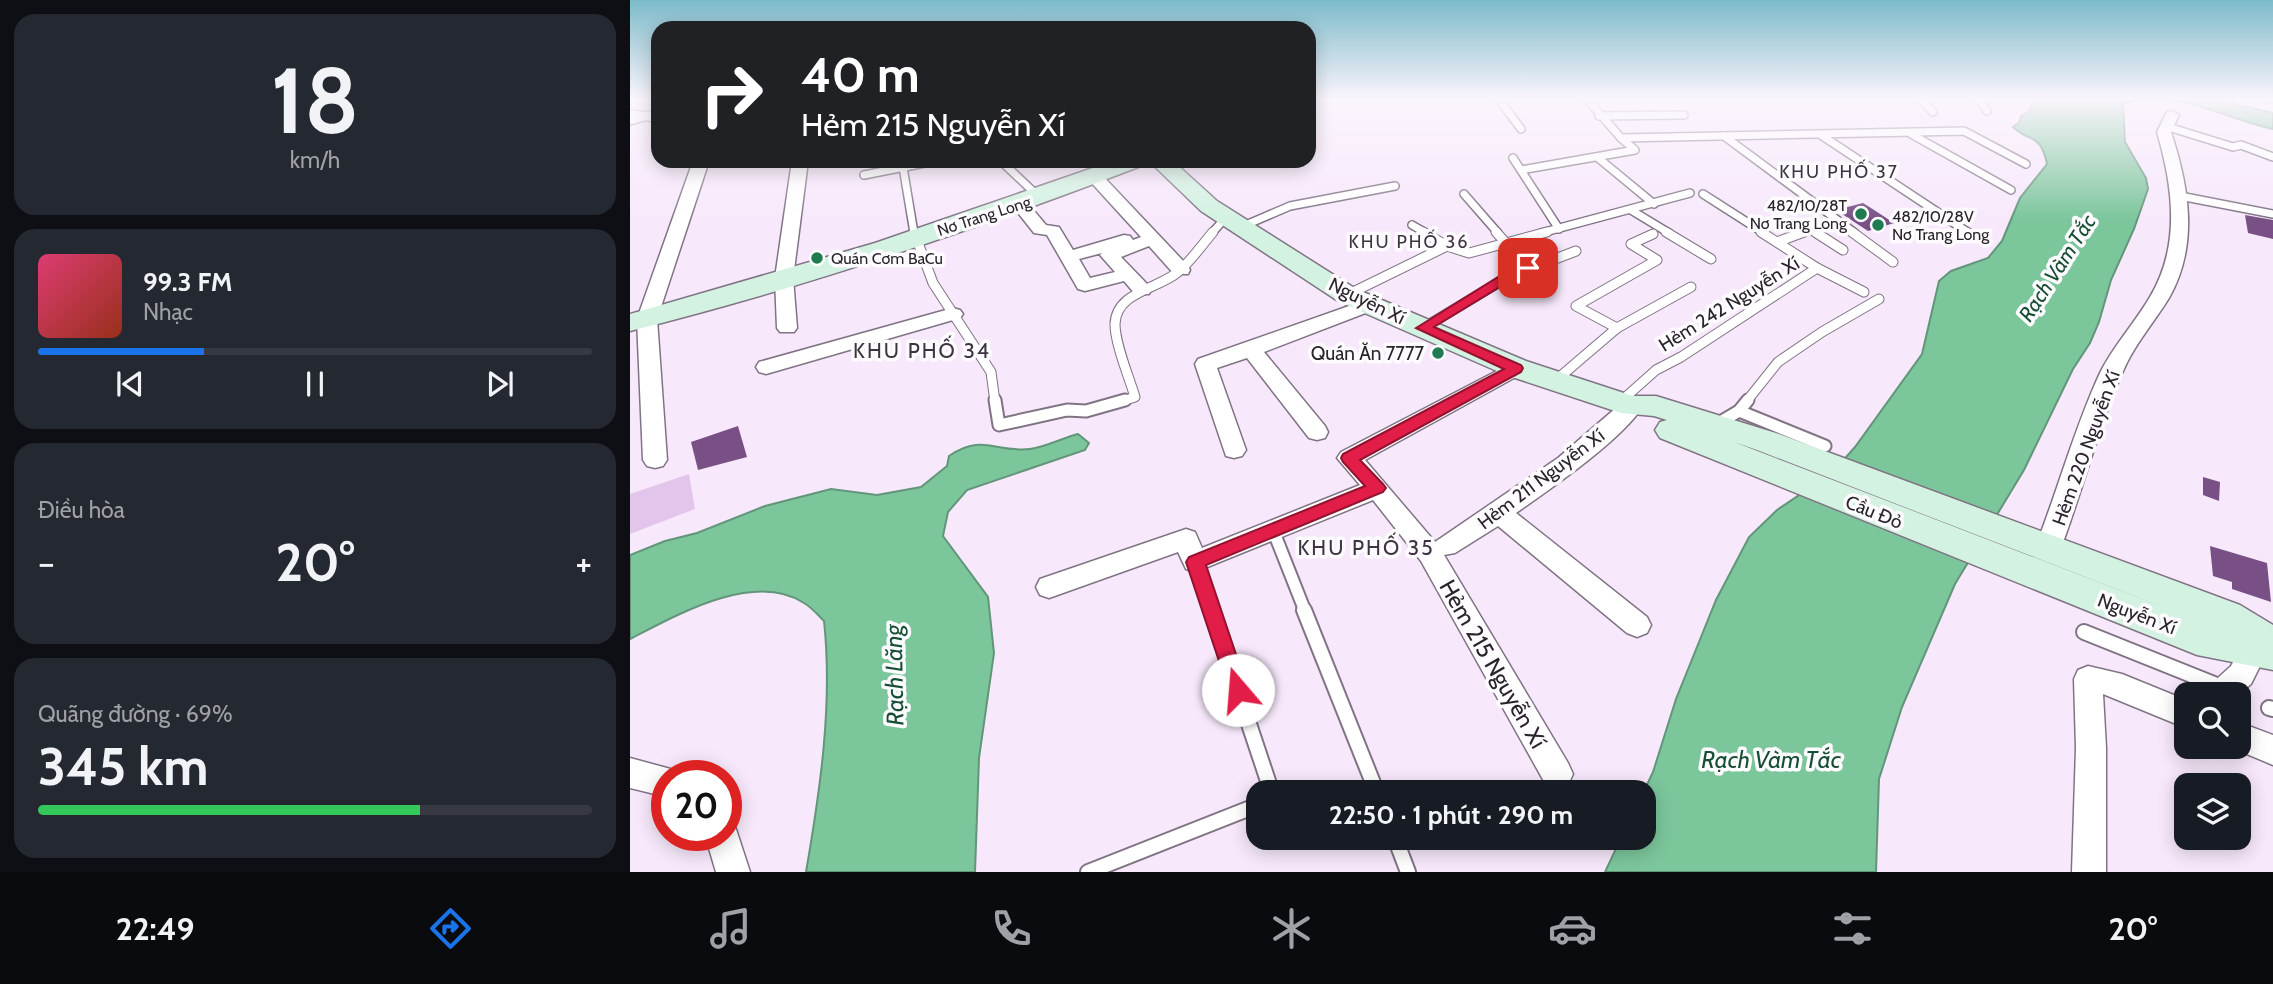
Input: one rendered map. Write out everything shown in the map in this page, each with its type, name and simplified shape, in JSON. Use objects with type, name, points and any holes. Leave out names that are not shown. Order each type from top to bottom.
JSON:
[{"type":"main road","name":"Nơ Trang Long","points":[[638,321],[915,239],[1029,201],[1116,168]]},
{"type":"main road","name":"Nguyễn Xí","points":[[1146,168],[1358,300],[1516,368],[1626,404],[1656,405],[1727,418],[1756,452]]},
{"type":"main road","name":"Nguyễn Xí","points":[[1168,168],[1218,211]]},
{"type":"main road","points":[[1196,168],[1208,181],[1218,211]]},
{"type":"main road","name":"Nguyễn Xí","points":[[1626,404],[1643,418],[1756,452]]},
{"type":"main road","name":"Cầu Đỏ","points":[[1756,452],[2025,550]]},
{"type":"main road","name":"Nguyễn Xí","points":[[2025,550],[2211,643],[2267,650]]},
{"type":"street","name":"Hẻm 220 Nguyễn Xí","points":[[2025,550],[2065,507],[2088,430],[2113,370],[2165,286],[2176,247],[2179,195],[2175,166],[2166,139]]},
{"type":"street","points":[[655,460],[638,321],[698,168]]},
{"type":"street","points":[[787,328],[784,278],[799,168]]},
{"type":"street","points":[[1094,176],[1181,270]]},
{"type":"street","points":[[1029,201],[1040,229],[1053,231],[1085,285],[1128,275]]},
{"type":"street","points":[[1068,257],[1150,236]]},
{"type":"street","points":[[1142,290],[1109,255],[1150,236]]},
{"type":"street","points":[[1234,450],[1205,364],[1241,353],[1358,300]]},
{"type":"street","points":[[766,367],[953,314]]},
{"type":"street","points":[[1241,353],[1317,432]]},
{"type":"street","name":"Hẻm 215 Nguyễn Xí","points":[[1516,368],[1349,458],[1430,554],[1557,774]]},
{"type":"street","name":"Hẻm 211 Nguyễn Xí","points":[[1446,546],[1499,513],[1592,445],[1626,404]]},
{"type":"street","points":[[1049,587],[1186,539],[1195,562],[1377,488]]},
{"type":"street","points":[[1499,513],[1637,625]]},
{"type":"street","points":[[2234,682],[2267,650]]},
{"type":"street","points":[[2089,872],[2091,748],[2088,679],[2096,678],[2174,705]]},
{"type":"street","points":[[2251,741],[2273,750]]},
{"type":"street","points":[[630,773],[651,778]]},
{"type":"street","points":[[727,851],[733,872]]},
{"type":"lane","points":[[1521,170],[1635,150],[1622,139]]},
{"type":"lane","points":[[1728,139],[1894,262]]},
{"type":"lane","points":[[1827,139],[1971,235]]},
{"type":"lane","points":[[1919,139],[2011,190]]},
{"type":"lane","points":[[1978,139],[2026,164]]},
{"type":"lane","points":[[2212,139],[2233,147],[2241,145],[2273,157]]},
{"type":"lane","points":[[1597,157],[1654,204]]},
{"type":"lane","points":[[1513,158],[1559,229]]},
{"type":"lane","points":[[864,175],[898,168]]},
{"type":"lane","points":[[903,168],[915,239],[933,284],[991,372],[999,425],[1067,410],[1086,411],[1135,397],[1115,320],[1120,309],[1135,293],[1173,277],[1181,270],[1218,211],[1290,206],[1395,186]]},
{"type":"lane","points":[[1006,168],[1029,201]]},
{"type":"lane","points":[[1412,225],[1447,246],[1469,253],[1690,192]]},
{"type":"lane","points":[[1464,194],[1506,242]]},
{"type":"lane","name":"Hẻm 242 Nguyễn Xí","points":[[1626,404],[1656,370],[1681,357],[1720,328],[1817,268],[1703,194]]},
{"type":"lane","points":[[2179,195],[2273,214]]},
{"type":"lane","points":[[1631,210],[1711,259]]},
{"type":"lane","points":[[1777,242],[1811,229],[1843,250]]},
{"type":"lane","points":[[1617,328],[1576,306],[1657,260],[1632,244],[1653,234]]},
{"type":"lane","points":[[1358,300],[1447,246]]},
{"type":"lane","points":[[1423,328],[1508,276],[1576,250]]},
{"type":"lane","points":[[1817,268],[1864,292]]},
{"type":"lane","points":[[1555,381],[1617,328],[1691,287]]},
{"type":"lane","points":[[1825,446],[1727,418],[1778,362],[1822,331],[1879,299]]},
{"type":"lane","points":[[1273,530],[1372,780]]},
{"type":"lane","points":[[1195,562],[1268,780]]},
{"type":"lane","points":[[2084,632],[2201,682]]},
{"type":"lane","points":[[1088,872],[1246,810]]},
{"type":"lane","points":[[1400,850],[1408,872]]},
{"type":"shaded area","points":[[689,474],[695,509],[630,534],[630,494]]},
{"type":"water","name":"Rạch Vàm Tắc","points":[[2032,139],[2125,139],[2146,178],[2148,189],[2111,280],[2090,343],[2073,369],[2024,470],[1955,584],[1902,707],[1879,779],[1876,872],[1605,872],[1615,850],[1656,850],[1656,780],[1649,780],[1676,699],[1716,600],[1749,537],[1777,510],[1832,473],[1855,447],[1922,354],[1939,281],[1951,271],[1988,258],[2002,241],[2020,198],[2047,164],[2038,143]]},
{"type":"water","name":"Rạch Lăng","points":[[1078,434],[1089,443],[1085,450],[967,490],[948,512],[943,536],[988,597],[994,653],[979,758],[975,872],[806,872],[824,747],[827,684],[824,621],[804,603],[784,594],[762,591],[715,600],[630,639],[630,555],[665,541],[697,533],[765,506],[831,489],[877,495],[921,487],[947,466],[949,456],[971,446],[1030,449]]},
{"type":"building","points":[[1863,203],[1894,223],[1868,231],[1836,210]]},
{"type":"building","points":[[2245,215],[2273,220],[2273,239],[2248,233]]},
{"type":"building","points":[[738,426],[747,457],[698,470],[691,442]]},
{"type":"building","points":[[2203,477],[2220,482],[2219,501],[2203,495]]},
{"type":"building","points":[[2210,546],[2267,563],[2271,602],[2232,589],[2232,582],[2213,576]]},
{"type":"place","name":"482/10/28T Nơ Trang Long","points":[[1861,214]]},
{"type":"place","name":"482/10/28V Nơ Trang Long","points":[[1878,225]]},
{"type":"place","name":"Quán Cơm BaCu","points":[[817,258]]},
{"type":"place","name":"Quán Ăn 7777","points":[[1438,353]]},
{"type":"district","name":"KHU PHỐ 37","points":[[1839,172]]},
{"type":"district","name":"KHU PHỐ 36","points":[[1409,242]]},
{"type":"district","name":"KHU PHỐ 34","points":[[922,350]]},
{"type":"district","name":"KHU PHỐ 35","points":[[1366,547]]},
{"type":"route","points":[[1238,690],[1195,562],[1377,488],[1349,458],[1516,368],[1423,328],[1508,276],[1528,268]]}]
